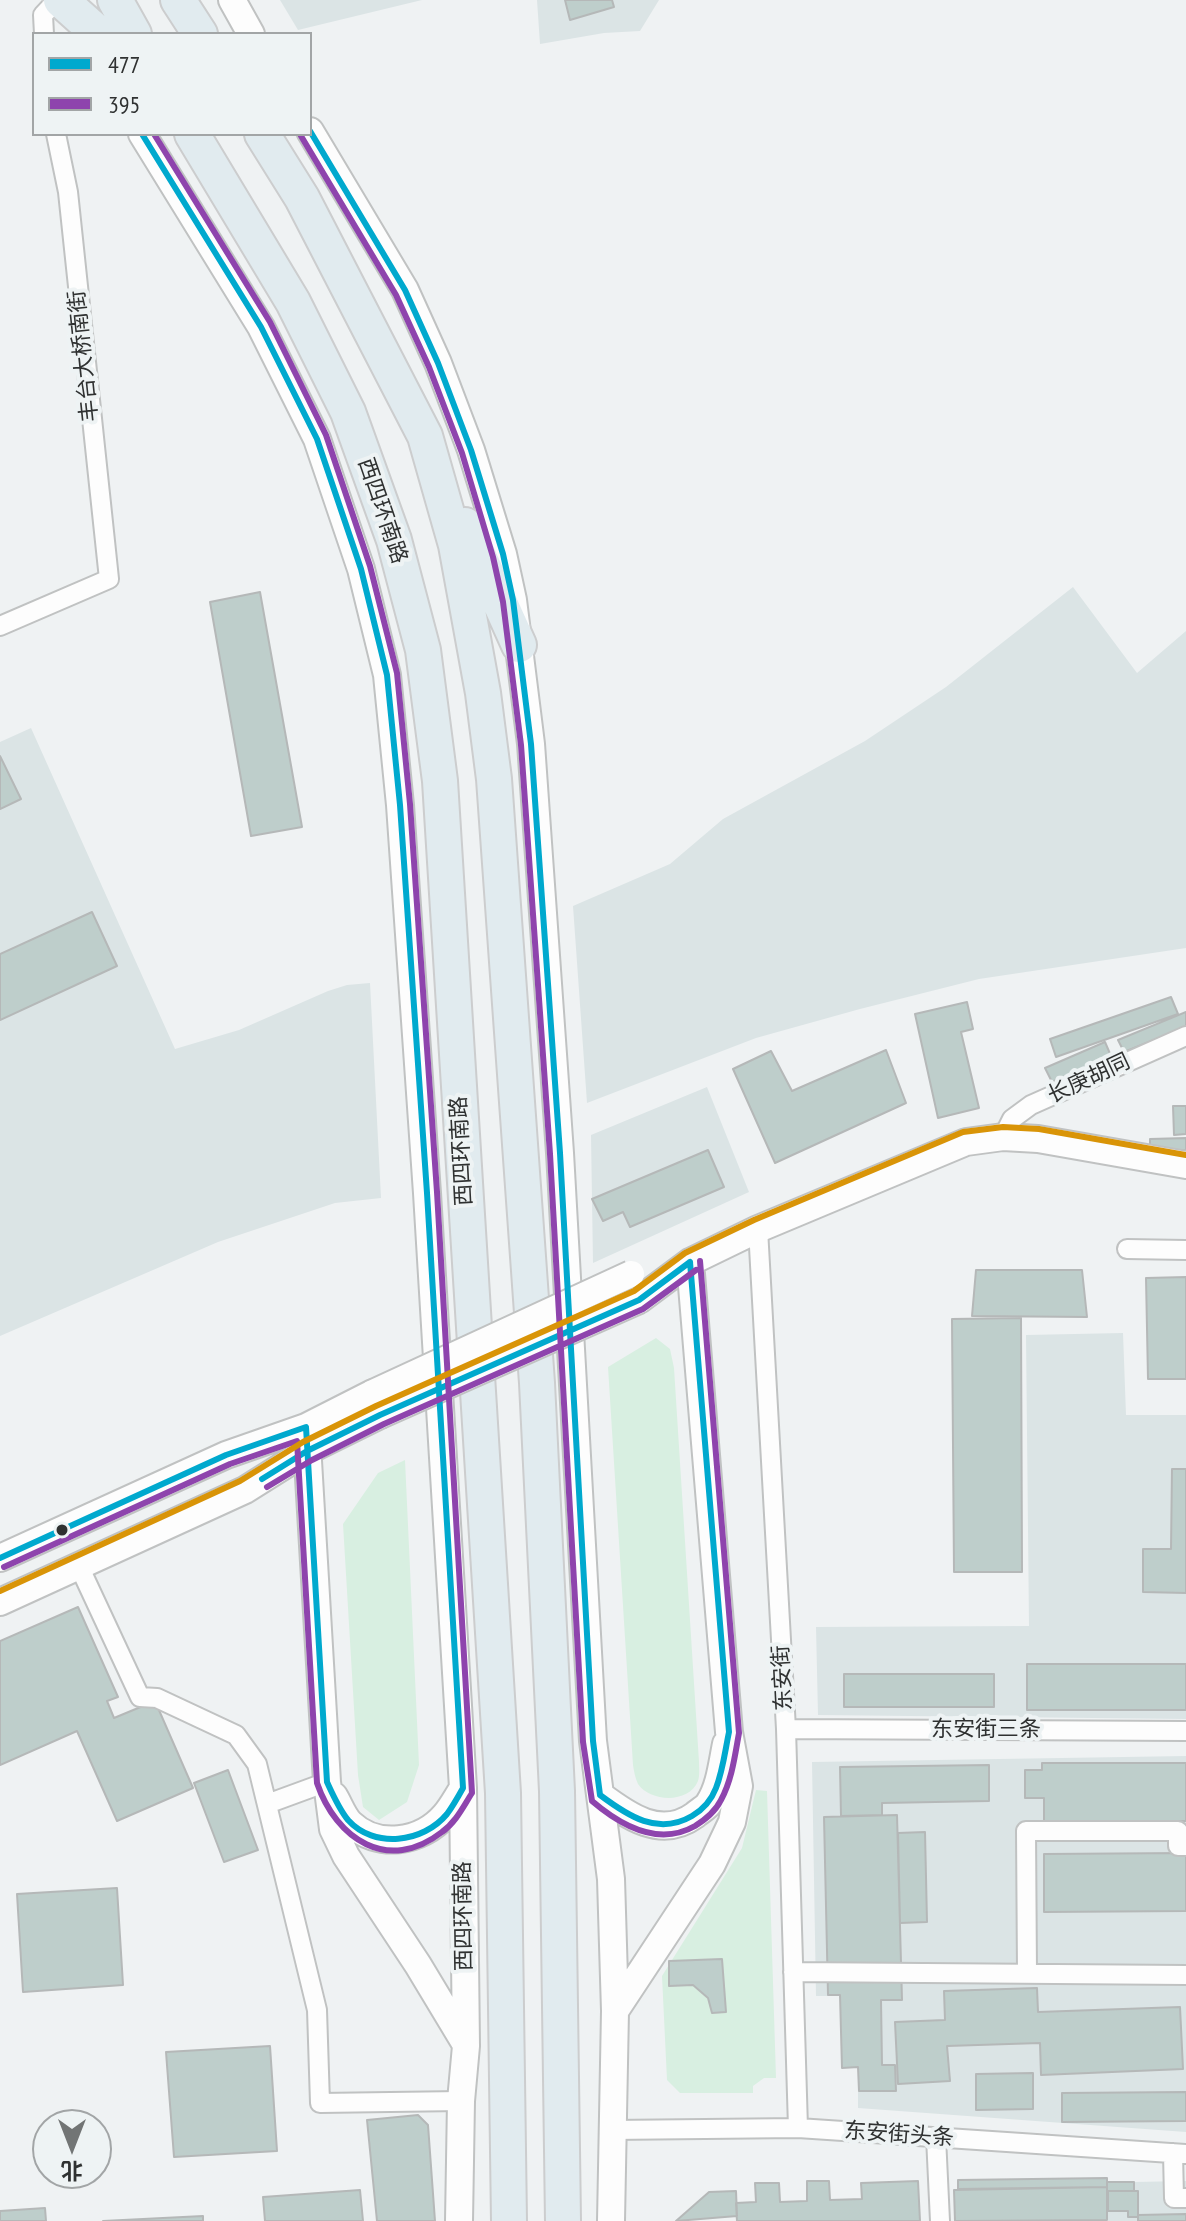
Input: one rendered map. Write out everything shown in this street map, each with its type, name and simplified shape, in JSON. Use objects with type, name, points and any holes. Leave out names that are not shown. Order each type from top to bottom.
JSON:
[{"type":"highway","points":[[60,0],[97,32]]},
{"type":"highway","points":[[115,0],[133,32]]},
{"type":"highway","points":[[178,0],[199,32]]},
{"type":"highway","points":[[201,0],[212,32]]},
{"type":"highway","name":"西四环南路","points":[[193,136],[293,302],[348,412],[394,540],[423,650],[440,781],[503,1793],[508,2210]]},
{"type":"highway","points":[[263,136],[302,198],[425,436],[519,645]]},
{"type":"highway","points":[[425,436],[456,545],[483,693],[494,779],[537,1383],[557,1791],[563,2221]]},
{"type":"street","points":[[44,32],[43,15],[60,0],[80,32]]},
{"type":"street","points":[[232,0],[250,32]]},
{"type":"street","points":[[312,134],[405,290],[438,363],[471,450],[503,554],[519,645],[532,759],[560,1153],[593,1741],[611,1879],[615,2011],[611,2221]]},
{"type":"street","name":"丰台大桥南街","points":[[0,626],[109,579],[68,192],[56,136]]},
{"type":"street","name":"西四环南路","points":[[143,136],[261,327],[317,439],[361,569],[387,675],[400,805],[427,1193],[463,1788],[466,2046],[461,2101],[459,2221]]},
{"type":"street","name":"长庚胡同","points":[[1003,1137],[1012,1119],[1031,1105],[1186,1036]]},
{"type":"street","points":[[376,1404],[639,1300],[690,1262],[758,1229],[966,1142],[1003,1137],[1038,1139],[1186,1165]]},
{"type":"street","name":"东安街","points":[[758,1229],[786,1729],[798,2128]]},
{"type":"street","points":[[1127,1249],[1186,1250]]},
{"type":"street","points":[[615,2011],[712,1864],[732,1822],[739,1786],[729,1732],[690,1262]]},
{"type":"street","points":[[0,1602],[245,1490],[306,1439],[631,1274],[690,1262]]},
{"type":"street","points":[[0,1558],[226,1455],[306,1439]]},
{"type":"street","points":[[306,1439],[327,1782],[333,1829],[346,1856],[418,1965],[466,2046]]},
{"type":"street","points":[[79,1566],[140,1697],[157,1698],[236,1735],[257,1764],[317,2010],[320,2103],[461,2101]]},
{"type":"street","name":"东安街三条","points":[[786,1729],[1186,1731]]},
{"type":"street","points":[[600,1795],[631,1818],[658,1827],[686,1821],[708,1805],[719,1779],[729,1732]]},
{"type":"street","points":[[327,1782],[348,1822],[372,1838],[395,1840],[424,1833],[445,1815],[463,1788]]},
{"type":"street","points":[[267,1804],[327,1782]]},
{"type":"street","points":[[1027,1972],[1026,1831],[1178,1831],[1178,1846],[1186,1846]]},
{"type":"street","points":[[793,1972],[1186,1975]]},
{"type":"street","name":"东安街头条","points":[[611,2130],[798,2128],[1180,2153]]},
{"type":"street","points":[[936,2137],[940,2221]]},
{"type":"street","points":[[1180,2153],[1174,2198],[1186,2198]]},
{"type":"shaded area","points":[[280,0],[422,0],[298,30]]},
{"type":"shaded area","points":[[537,0],[659,0],[640,31],[604,33],[540,44]]},
{"type":"shaded area","points":[[1073,587],[1137,673],[1186,631],[1186,948],[979,979],[860,1009],[756,1038],[587,1103],[573,906],[670,864],[723,819],[865,741],[946,687]]},
{"type":"shaded area","points":[[31,728],[175,1049],[239,1030],[328,991],[370,983],[381,1198],[335,1203],[218,1242],[0,1336],[0,742]]},
{"type":"shaded area","points":[[707,1087],[749,1192],[593,1263],[591,1135]]},
{"type":"shaded area","points":[[1123,1333],[1126,1415],[1186,1415],[1186,1719],[818,1715],[816,1627],[1029,1626],[1026,1335]]},
{"type":"shaded area","points":[[1186,1756],[1186,2132],[858,2108],[858,2068],[842,2068],[840,1996],[816,1996],[812,1762]]},
{"type":"shaded area","points":[[1186,2181],[1186,2221],[1108,2221],[1108,2191],[1134,2191],[1134,2182]]},
{"type":"green space","points":[[656,1338],[670,1349],[674,1368],[699,1769],[698,1781],[687,1794],[669,1798],[644,1790],[637,1782],[633,1765],[608,1367]]},
{"type":"green space","points":[[405,1460],[419,1765],[407,1802],[379,1820],[363,1807],[358,1775],[343,1524],[378,1473]]},
{"type":"green space","points":[[756,1790],[767,1791],[776,2078],[764,2078],[753,2086],[753,2093],[680,2093],[667,2080],[662,1976],[742,1848]]},
{"type":"building","points":[[565,0],[612,0],[614,7],[570,20]]},
{"type":"building","points":[[260,592],[302,827],[251,836],[210,602]]},
{"type":"building","points":[[0,756],[21,799],[0,809]]},
{"type":"building","points":[[92,912],[117,966],[0,1020],[0,954]]},
{"type":"building","points":[[1171,997],[1178,1014],[1056,1057],[1050,1039]]},
{"type":"building","points":[[967,1002],[973,1029],[961,1032],[979,1108],[938,1118],[915,1014]]},
{"type":"building","points":[[1186,1012],[1186,1027],[1124,1052],[1118,1040]]},
{"type":"building","points":[[1105,1042],[1111,1056],[1052,1082],[1045,1068]]},
{"type":"building","points":[[886,1050],[906,1103],[775,1163],[733,1069],[771,1051],[792,1091]]},
{"type":"building","points":[[1173,1106],[1186,1106],[1186,1134],[1174,1135]]},
{"type":"building","points":[[1186,1138],[1186,1150],[1150,1151],[1150,1139]]},
{"type":"building","points":[[708,1150],[724,1187],[630,1227],[623,1212],[603,1221],[592,1199]]},
{"type":"building","points":[[976,1270],[1082,1270],[1087,1317],[972,1316]]},
{"type":"building","points":[[1186,1277],[1186,1379],[1148,1379],[1146,1278]]},
{"type":"building","points":[[1021,1318],[1022,1572],[954,1572],[952,1319]]},
{"type":"building","points":[[1172,1469],[1186,1469],[1186,1593],[1143,1592],[1143,1549],[1171,1549]]},
{"type":"building","points":[[78,1607],[118,1697],[107,1701],[114,1718],[155,1701],[193,1788],[117,1821],[77,1731],[0,1765],[0,1641]]},
{"type":"building","points":[[1027,1664],[1186,1664],[1186,1710],[1027,1710]]},
{"type":"building","points":[[844,1674],[994,1674],[994,1707],[844,1707]]},
{"type":"building","points":[[1042,1763],[1186,1763],[1186,1821],[1044,1821],[1044,1798],[1025,1798],[1025,1770],[1042,1770]]},
{"type":"building","points":[[989,1765],[989,1801],[882,1803],[882,1815],[841,1816],[840,1767]]},
{"type":"building","points":[[228,1770],[258,1850],[224,1862],[194,1783]]},
{"type":"building","points":[[897,1815],[902,2000],[881,2000],[882,2065],[895,2065],[896,2091],[859,2091],[858,2067],[842,2068],[840,1995],[828,1995],[824,1817]]},
{"type":"building","points":[[925,1832],[927,1922],[900,1923],[898,1833]]},
{"type":"building","points":[[1186,1853],[1186,1911],[1044,1912],[1044,1854]]},
{"type":"building","points":[[117,1888],[123,1985],[23,1992],[17,1894]]},
{"type":"building","points":[[722,1959],[726,2012],[712,2013],[708,1998],[693,1985],[669,1986],[669,1961]]},
{"type":"building","points":[[1037,1988],[1038,2012],[1180,2007],[1183,2069],[1041,2075],[1040,2043],[947,2046],[950,2081],[898,2084],[895,2022],[945,2020],[944,1991]]},
{"type":"building","points":[[270,2046],[277,2151],[174,2157],[166,2052]]},
{"type":"building","points":[[1033,2073],[1033,2109],[976,2110],[976,2074]]},
{"type":"building","points":[[1186,2092],[1186,2121],[1062,2122],[1062,2093]]},
{"type":"building","points":[[418,2115],[428,2125],[435,2221],[377,2221],[367,2120]]},
{"type":"building","points":[[1107,2178],[1107,2187],[958,2189],[958,2180]]},
{"type":"building","points":[[807,2181],[829,2181],[830,2200],[862,2199],[861,2183],[918,2181],[920,2221],[737,2221],[736,2203],[756,2202],[755,2183],[779,2183],[780,2202],[807,2201]]},
{"type":"building","points":[[1107,2182],[1134,2182],[1134,2191],[1107,2191]]},
{"type":"building","points":[[1107,2187],[1107,2220],[955,2221],[954,2190]]},
{"type":"building","points":[[360,2190],[363,2221],[265,2221],[263,2197]]},
{"type":"building","points":[[736,2191],[737,2216],[676,2221],[709,2192]]},
{"type":"building","points":[[1108,2191],[1138,2191],[1138,2217],[1128,2217],[1128,2211],[1108,2211]]},
{"type":"building","points":[[45,2208],[46,2221],[0,2221],[0,2211]]},
{"type":"building","points":[[1186,2214],[1186,2221],[1138,2221],[1138,2215]]},
{"type":"building","points":[[203,2216],[203,2221],[103,2221]]},
{"type":"transit line","name":"477","points":[[312,134],[405,290],[438,363],[471,450],[503,554],[513,600],[531,744],[560,1153],[593,1741],[600,1795],[632,1816],[655,1824],[679,1822],[707,1804],[718,1781],[729,1732],[690,1262]]},
{"type":"transit line","name":"477","points":[[0,1558],[226,1455],[306,1427],[327,1782],[339,1807],[359,1829],[371,1835],[398,1839],[437,1824],[463,1788],[427,1193],[400,805],[387,675],[361,569],[317,439],[261,327],[143,136]]},
{"type":"transit line","name":"395","points":[[4,1567],[230,1464],[297,1441],[317,1783],[326,1803],[337,1820],[366,1844],[384,1850],[402,1850],[422,1844],[447,1828],[472,1793],[437,1192],[410,804],[397,673],[370,566],[326,435],[270,322],[155,136]]},
{"type":"transit line","name":"395","points":[[301,136],[396,295],[429,367],[462,453],[503,602],[521,745],[550,1154],[583,1742],[592,1801],[627,1825],[654,1834],[681,1832],[713,1812],[728,1784],[739,1733],[700,1261]]},
{"type":"transit line","points":[[0,1591],[240,1481],[303,1442],[376,1406],[634,1291],[685,1253],[754,1220],[963,1132],[1003,1127],[1039,1129],[1186,1155]]},
{"type":"transit line","name":"477","points":[[262,1479],[307,1451],[380,1415],[639,1300],[690,1262]]},
{"type":"transit line","name":"395","points":[[267,1487],[312,1460],[384,1424],[643,1309],[696,1270]]}]
